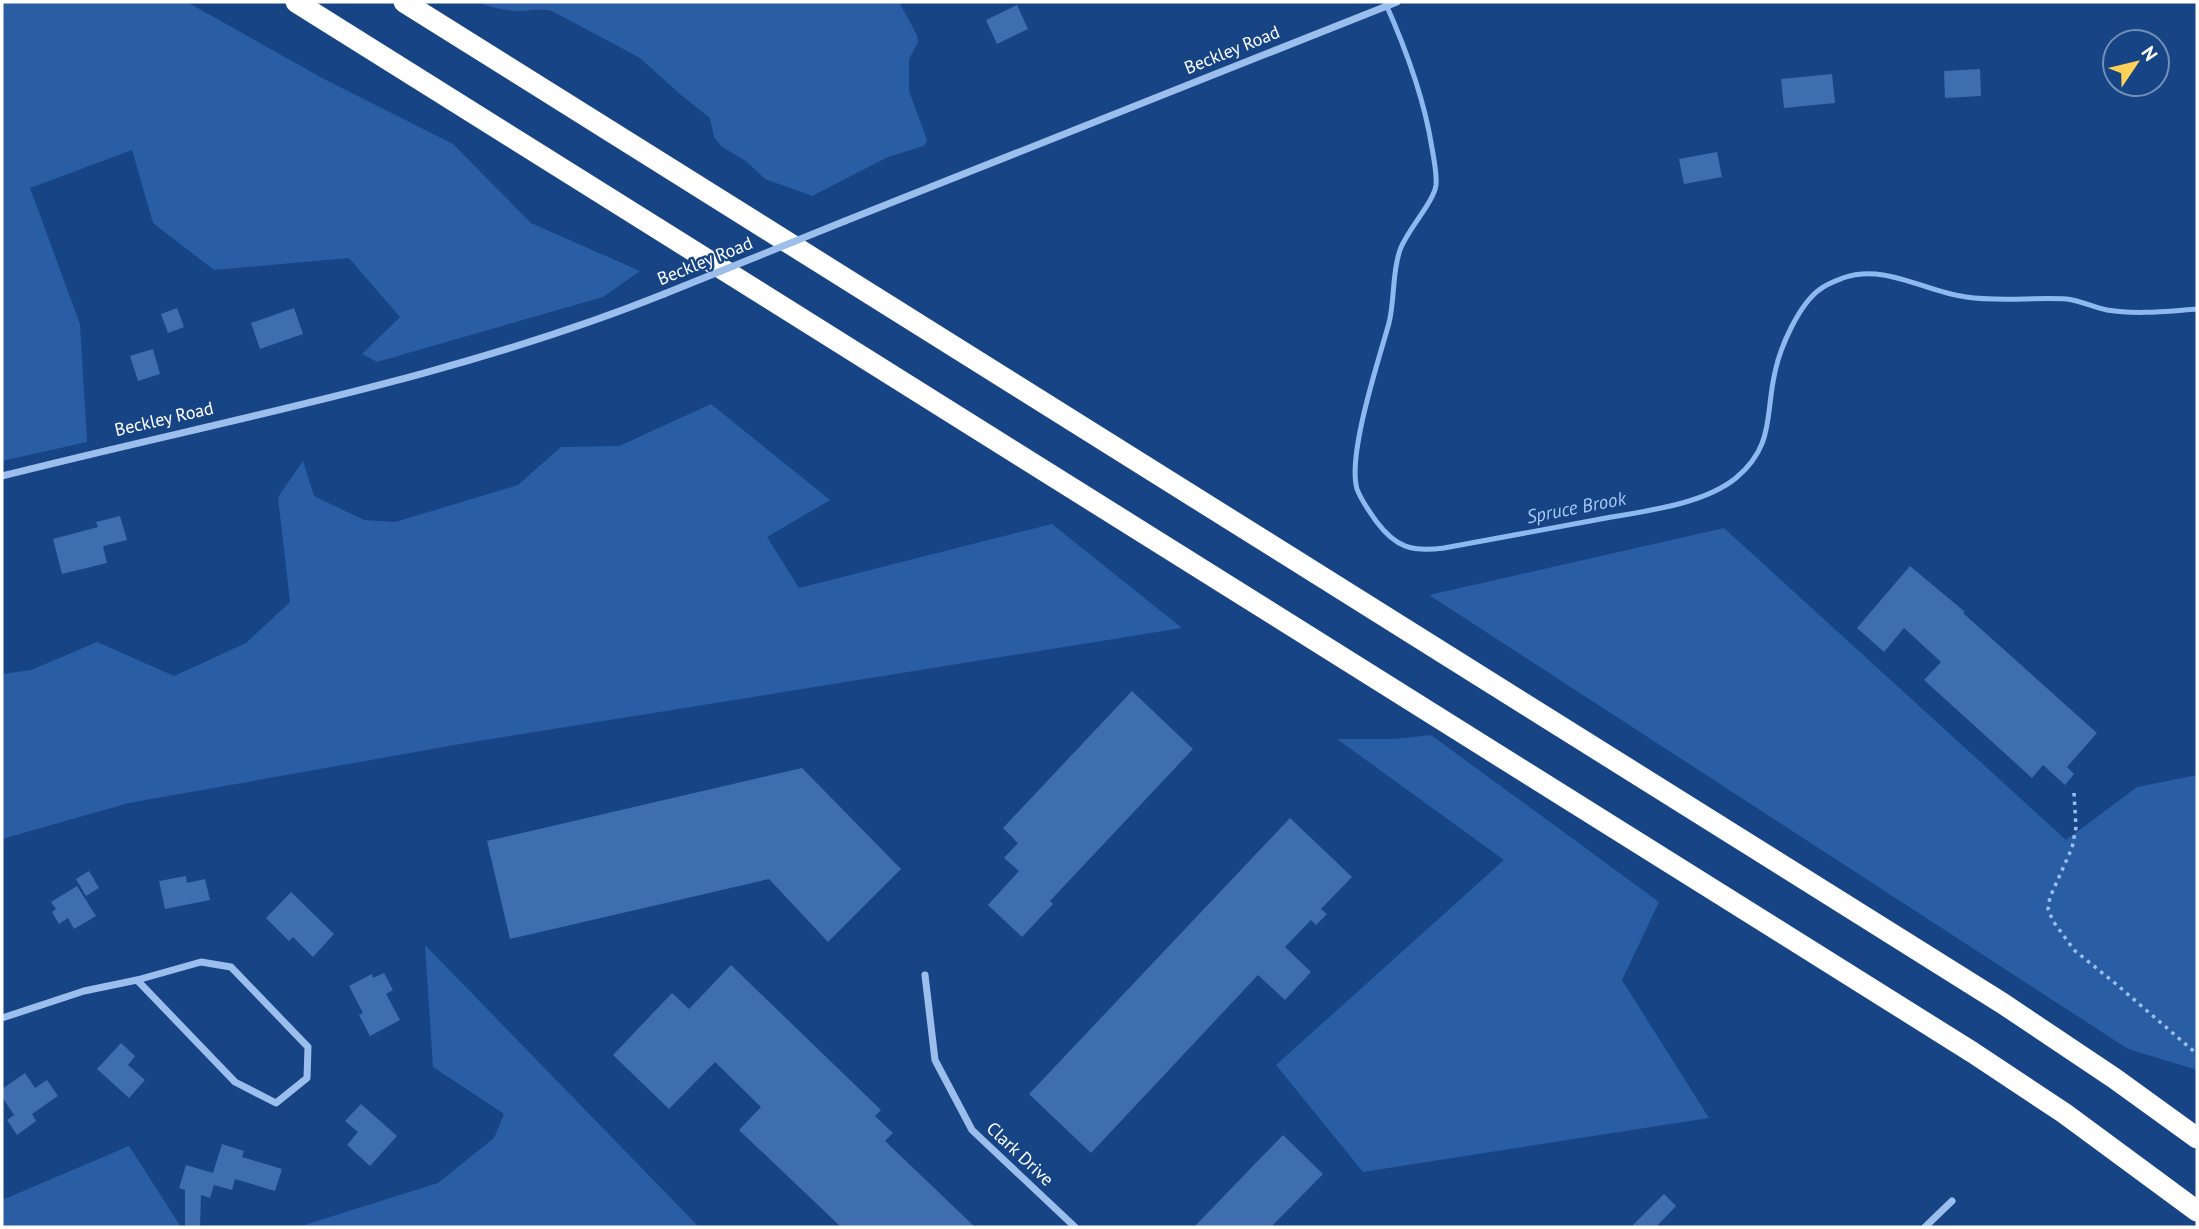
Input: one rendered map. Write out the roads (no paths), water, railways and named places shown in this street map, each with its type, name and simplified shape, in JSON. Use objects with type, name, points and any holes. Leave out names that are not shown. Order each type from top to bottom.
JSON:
[{"type":"highway","points":[[296,2],[1972,1052],[2064,1113],[2197,1210]]},
{"type":"highway","points":[[404,2],[2002,1003],[2197,1138]]},
{"type":"street","name":"Beckley Road","points":[[2,477],[451,366],[559,333],[664,294],[1397,2]]},
{"type":"street","points":[[2,1018],[84,991],[201,962],[231,967],[308,1047],[307,1078],[276,1103],[234,1082],[137,980]]},
{"type":"street","name":"Clark Drive","points":[[925,975],[935,1060],[972,1130],[1075,1227]]},
{"type":"street","points":[[1925,1227],[1952,1201]]},
{"type":"waterway","name":"Spruce Brook","points":[[1385,2],[1419,92],[1429,129],[1436,185],[1431,200],[1403,242],[1397,258],[1391,314],[1360,431],[1355,474],[1357,489],[1383,530],[1406,546],[1423,549],[1444,548],[1646,511],[1686,502],[1721,488],[1748,466],[1763,441],[1778,362],[1798,316],[1819,290],[1843,278],[1874,274],[1966,297],[2067,299],[2118,311],[2197,309]]}]
